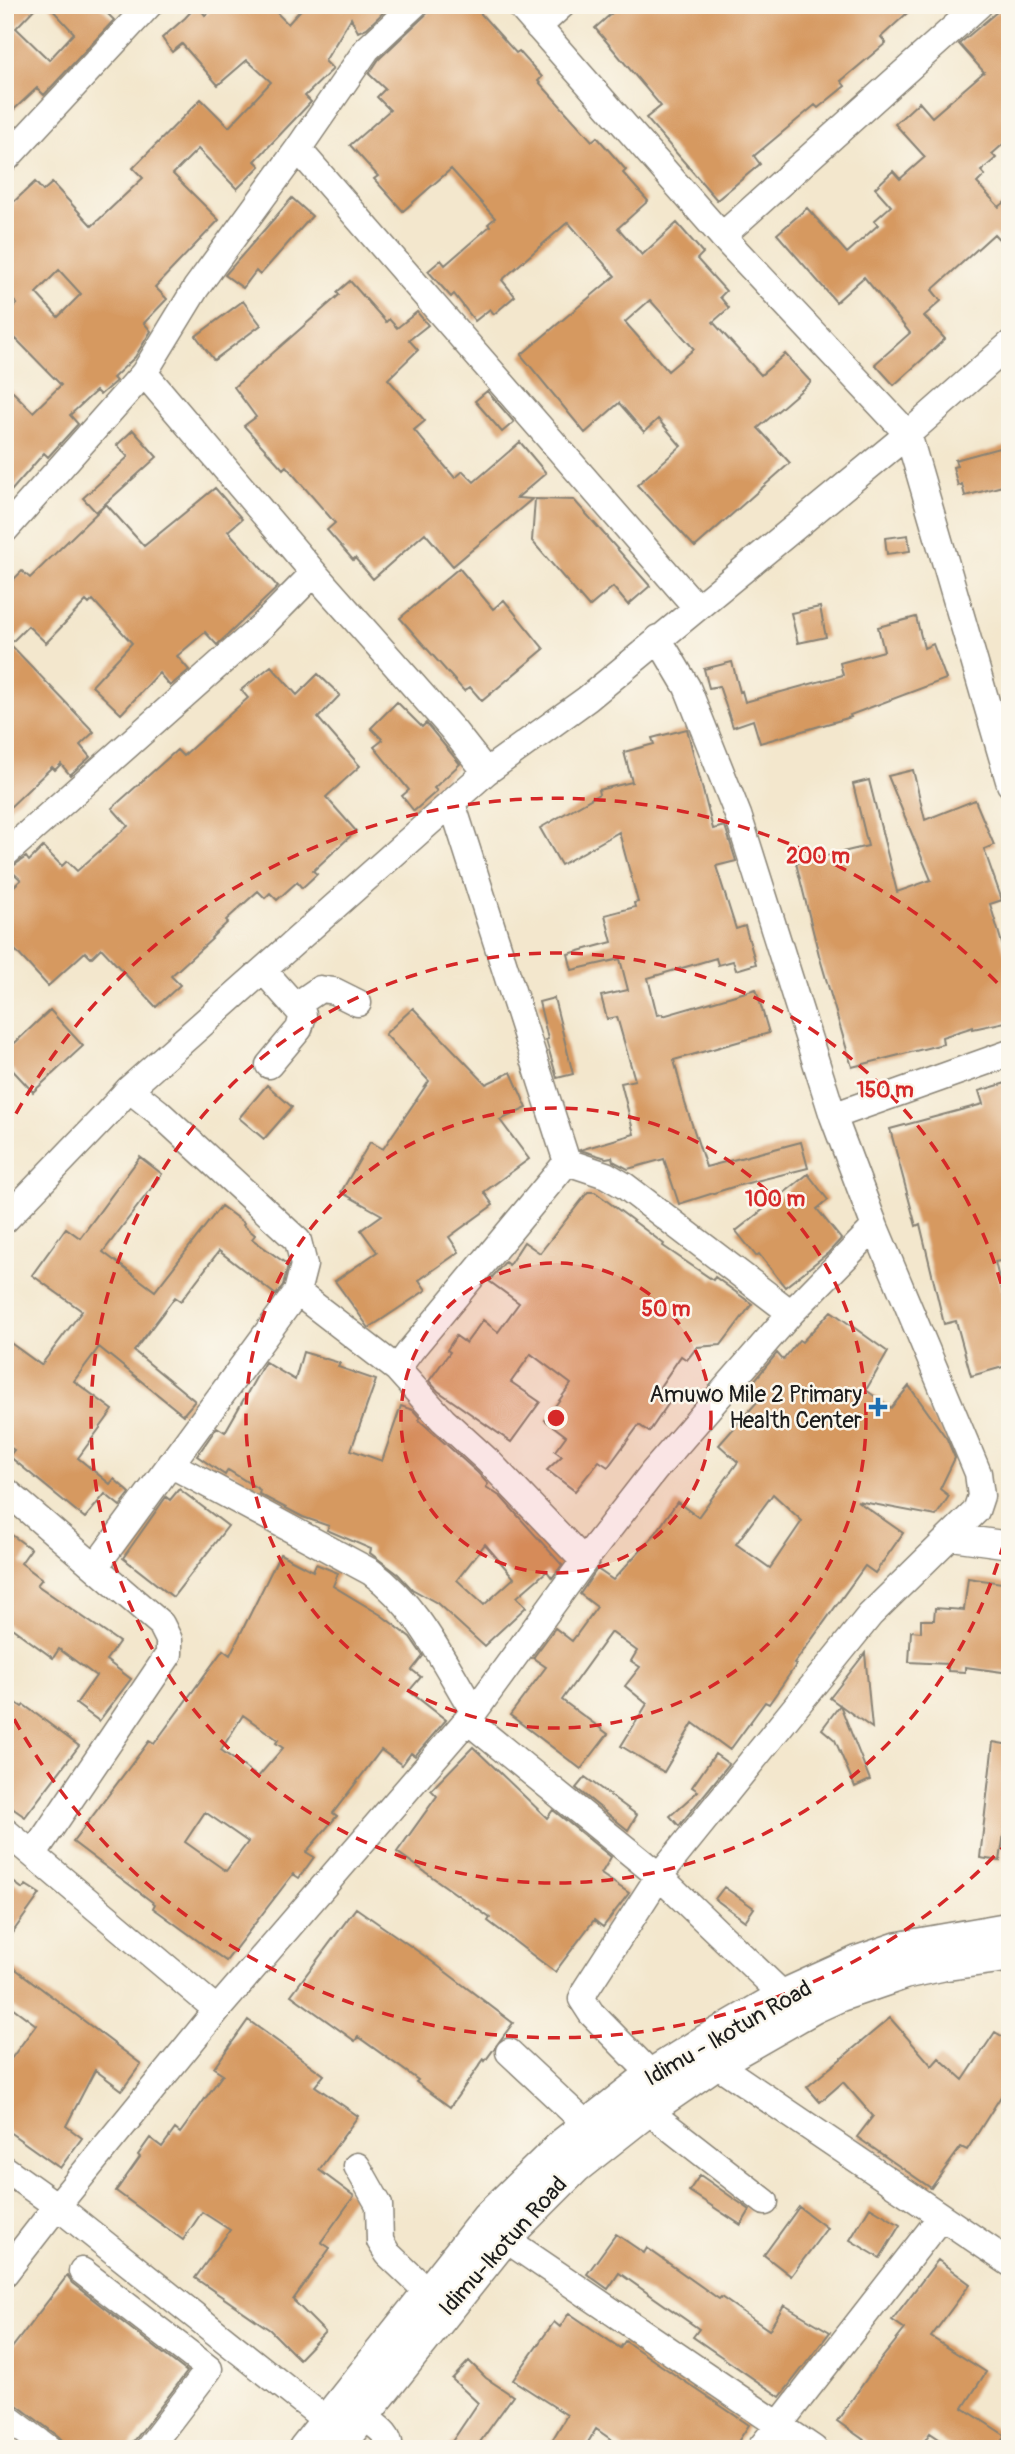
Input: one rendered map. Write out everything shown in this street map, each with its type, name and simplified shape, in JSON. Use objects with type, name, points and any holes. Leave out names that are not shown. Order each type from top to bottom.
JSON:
[{"type":"main road","name":"Idimu - Ikotun Road","points":[[305,2449],[331,2435],[429,2293],[488,2218],[564,2144],[652,2075],[784,1996],[859,1962],[897,1949],[1010,1929]]},
{"type":"main road","name":"Idimu-Ikotun Road","points":[[331,2435],[362,2415],[504,2238],[575,2167],[647,2110],[715,2063],[813,2007],[871,1983],[943,1964],[1010,1955]]},
{"type":"street","points":[[5,160],[149,5]]},
{"type":"street","points":[[5,530],[144,373],[196,288],[298,149],[366,49],[414,5]]},
{"type":"street","points":[[519,5],[722,236],[908,434],[1010,784]]},
{"type":"street","points":[[538,27],[562,5]]},
{"type":"street","points":[[722,236],[979,5]]},
{"type":"street","points":[[298,149],[697,608]]},
{"type":"street","points":[[5,1220],[129,1089],[486,772],[587,699],[908,434],[1010,344]]},
{"type":"street","points":[[144,373],[314,573],[453,730],[486,772]]},
{"type":"street","points":[[5,854],[262,626],[314,573]]},
{"type":"street","points":[[652,2075],[591,2013],[582,1999],[586,1989],[659,1876],[870,1615],[952,1537],[976,1511],[981,1496],[978,1473],[875,1227],[833,1116],[738,814],[687,687],[658,638]]},
{"type":"street","points":[[452,803],[567,1161]]},
{"type":"street","points":[[263,970],[303,1015],[299,1029],[269,1065]]},
{"type":"street","points":[[295,1006],[320,989],[334,991],[358,1003]]},
{"type":"street","points":[[833,1116],[1010,1053]]},
{"type":"street","points":[[95,1567],[297,1292],[304,1265],[298,1241],[158,1111],[129,1089]]},
{"type":"street","points":[[567,1161],[606,1175],[625,1186],[791,1313]]},
{"type":"street","points":[[397,1369],[567,1161]]},
{"type":"street","points":[[5,2273],[217,2010],[470,1716],[654,1471],[791,1313],[875,1227]]},
{"type":"street","points":[[297,1292],[397,1369],[443,1420],[489,1462],[584,1561]]},
{"type":"street","points":[[170,1464],[371,1572],[390,1586],[408,1607],[470,1716],[659,1876],[784,1996]]},
{"type":"street","points":[[5,1490],[161,1624],[169,1640],[169,1654],[34,1853]]},
{"type":"street","points":[[952,1537],[1010,1545]]},
{"type":"street","points":[[5,1831],[217,2010]]},
{"type":"street","points":[[509,2052],[587,2125]]},
{"type":"street","points":[[715,2063],[1010,2263]]},
{"type":"street","points":[[647,2110],[765,2202]]},
{"type":"street","points":[[357,2166],[379,2205],[380,2241],[388,2254],[429,2293]]},
{"type":"street","points":[[5,2169],[57,2206],[331,2435]]},
{"type":"street","points":[[760,2449],[941,2217]]},
{"type":"street","points":[[504,2238],[814,2449]]},
{"type":"street","points":[[82,2271],[209,2369],[148,2449]]},
{"type":"street","points":[[362,2415],[388,2437],[391,2442],[389,2449]]},
{"type":"street","points":[[5,2416],[49,2449]]},
{"type":"building","points":[[5,5],[38,5],[16,28],[49,60],[74,33],[48,5],[99,5],[114,20],[44,95],[37,88],[5,118]]},
{"type":"building","points":[[197,5],[205,15],[218,5],[269,5],[288,24],[305,5],[391,5],[367,28],[358,32],[351,18],[325,61],[333,69],[305,96],[311,102],[255,161],[260,166],[237,189],[198,149],[173,174],[219,220],[155,287],[167,299],[144,323],[151,331],[135,357],[113,378],[116,381],[100,395],[96,391],[70,415],[78,424],[48,457],[44,453],[5,498],[5,384],[33,412],[61,385],[16,339],[5,350],[5,317],[17,304],[5,292],[5,210],[35,182],[43,191],[52,183],[92,226],[143,178],[133,168],[201,99],[229,127],[271,82],[247,60],[218,85],[182,44],[172,52],[162,38]],"holes":[[[59,270],[81,294],[58,317],[36,293]]]},
{"type":"building","points":[[436,5],[473,5],[516,53],[519,51],[542,77],[538,81],[592,141],[597,137],[626,170],[623,173],[648,201],[618,228],[642,255],[677,223],[703,253],[697,259],[726,291],[720,297],[729,308],[713,322],[761,375],[785,354],[811,382],[758,428],[790,463],[695,547],[637,485],[681,446],[658,419],[644,432],[619,403],[585,433],[521,355],[615,276],[568,222],[502,280],[515,296],[494,314],[490,309],[475,321],[454,294],[451,297],[428,271],[441,260],[445,265],[490,226],[488,224],[495,218],[451,169],[403,211],[374,179],[378,176],[350,145],[390,110],[377,97],[385,89],[369,74],[379,59]],"holes":[[[650,300],[694,349],[668,371],[625,322]]]},
{"type":"building","points":[[621,5],[916,5],[881,37],[886,43],[841,81],[845,86],[818,108],[815,105],[754,156],[760,164],[717,200],[646,118],[661,106],[595,28]]},
{"type":"building","points":[[1005,5],[1010,5],[1010,138],[992,154],[996,158],[981,171],[985,175],[977,183],[999,207],[1010,198],[1010,251],[994,234],[932,290],[941,301],[924,316],[945,339],[894,385],[875,364],[910,333],[864,277],[836,302],[777,234],[807,208],[847,253],[878,225],[874,221],[891,206],[875,188],[893,171],[900,179],[925,157],[895,124],[919,102],[932,117],[984,72],[959,44]]},
{"type":"building","points":[[292,198],[312,216],[260,275],[256,271],[243,288],[225,275]]},
{"type":"building","points":[[350,281],[386,322],[389,319],[397,328],[417,312],[428,325],[409,340],[418,350],[388,379],[425,421],[414,430],[455,478],[463,471],[474,482],[520,442],[546,473],[517,498],[532,499],[453,566],[425,533],[373,579],[327,530],[335,523],[286,466],[283,469],[244,426],[256,417],[234,387],[339,295],[337,292]]},
{"type":"building","points":[[243,301],[261,325],[214,360],[196,336]]},
{"type":"building","points":[[487,391],[514,422],[502,432],[475,401]]},
{"type":"building","points":[[133,430],[157,457],[96,512],[83,498],[128,457],[117,445]]},
{"type":"building","points":[[1010,445],[1010,484],[965,496],[962,484],[958,486],[953,467],[957,466],[955,460]]},
{"type":"building","points":[[215,488],[242,519],[228,531],[278,587],[217,645],[205,632],[177,656],[189,670],[170,686],[159,673],[121,714],[92,686],[132,643],[93,600],[89,604],[86,601],[46,643],[28,626],[10,644],[94,732],[80,745],[90,757],[70,775],[61,764],[55,770],[52,767],[5,812],[5,588],[22,571],[30,578],[106,504],[144,546]]},
{"type":"building","points":[[535,499],[574,500],[650,586],[628,605],[613,587],[589,607],[532,541]]},
{"type":"building","points":[[908,535],[910,551],[887,554],[885,538]]},
{"type":"building","points":[[459,568],[493,609],[504,600],[544,649],[482,701],[470,687],[464,691],[400,618]]},
{"type":"building","points":[[820,607],[826,637],[798,643],[791,613]]},
{"type":"building","points":[[916,617],[924,648],[933,644],[946,679],[850,715],[851,717],[760,743],[753,720],[733,727],[719,686],[709,688],[704,669],[732,662],[745,702],[843,675],[840,663],[884,651],[878,627]]},
{"type":"building","points":[[271,666],[297,695],[318,674],[340,695],[318,718],[360,766],[326,797],[356,831],[313,871],[317,874],[302,888],[297,882],[277,900],[270,893],[265,898],[258,891],[226,920],[228,922],[212,939],[171,976],[180,985],[156,1007],[101,948],[91,958],[85,952],[48,986],[5,939],[5,894],[21,880],[9,869],[26,857],[29,861],[43,847],[62,866],[67,861],[77,871],[128,826],[112,808],[177,750],[183,756],[248,698],[241,690]]},
{"type":"building","points":[[397,702],[422,727],[426,723],[460,764],[434,788],[437,791],[414,811],[402,796],[409,790],[374,747],[383,740],[371,728]]},
{"type":"building","points":[[687,729],[713,829],[725,826],[736,861],[716,866],[736,929],[745,926],[756,964],[736,970],[733,961],[718,965],[716,958],[648,978],[657,1015],[663,1016],[756,989],[769,1033],[674,1060],[685,1103],[706,1167],[801,1142],[808,1168],[679,1204],[664,1159],[628,1169],[613,1161],[612,1157],[606,1158],[580,1150],[634,1134],[621,1083],[635,1080],[617,1017],[607,1019],[601,996],[628,990],[620,959],[572,970],[568,954],[612,942],[605,915],[635,907],[634,903],[638,902],[619,832],[561,865],[540,828],[599,794],[598,790],[632,782],[624,752],[654,744],[652,738]]},
{"type":"building","points":[[913,770],[925,820],[975,800],[994,845],[984,849],[1002,900],[990,904],[1010,970],[1010,1021],[973,1027],[942,1037],[943,1044],[852,1067],[819,955],[796,863],[868,846],[853,784],[869,780],[897,892],[931,880],[888,776]]},
{"type":"building","points":[[554,998],[573,1074],[557,1078],[539,1002]]},
{"type":"building","points":[[413,1008],[486,1084],[511,1072],[527,1108],[500,1120],[529,1159],[484,1192],[493,1205],[449,1237],[459,1252],[419,1280],[426,1290],[369,1328],[335,1281],[377,1252],[361,1230],[382,1215],[341,1192],[370,1142],[383,1149],[429,1081],[385,1034]]},
{"type":"building","points":[[50,1010],[83,1046],[33,1092],[5,1062],[5,1052]]},
{"type":"building","points":[[1006,1083],[1010,1093],[1010,1259],[995,1262],[1010,1322],[1010,1365],[971,1376],[956,1321],[944,1324],[920,1224],[916,1226],[890,1129],[983,1104],[979,1091]]},
{"type":"building","points":[[267,1085],[292,1107],[264,1139],[239,1118]]},
{"type":"building","points":[[140,1157],[162,1174],[103,1252],[155,1291],[221,1206],[244,1223],[255,1235],[252,1239],[288,1265],[283,1285],[276,1295],[219,1251],[181,1301],[175,1297],[134,1351],[195,1401],[183,1415],[99,1347],[74,1381],[113,1410],[78,1458],[110,1484],[114,1479],[130,1493],[120,1506],[105,1494],[85,1518],[9,1456],[14,1450],[5,1444],[5,1339],[41,1365],[82,1311],[32,1275],[66,1228],[80,1238]]},
{"type":"building","points":[[808,1174],[828,1200],[817,1209],[841,1239],[828,1253],[785,1287],[759,1254],[756,1256],[736,1231]]},
{"type":"building","points":[[588,1192],[595,1192],[664,1244],[663,1246],[713,1280],[715,1277],[752,1304],[721,1345],[697,1347],[687,1360],[681,1356],[657,1391],[671,1400],[649,1432],[639,1425],[608,1467],[599,1461],[575,1491],[547,1470],[562,1456],[555,1451],[566,1436],[545,1420],[571,1384],[531,1354],[511,1382],[540,1402],[511,1442],[438,1391],[429,1381],[450,1352],[447,1350],[456,1336],[466,1343],[483,1320],[498,1332],[519,1303],[489,1281],[505,1262],[509,1265],[524,1242],[540,1253]]},
{"type":"building","points":[[831,1311],[888,1352],[866,1390],[891,1408],[909,1386],[947,1439],[955,1458],[940,1489],[949,1496],[936,1516],[857,1501],[903,1533],[875,1573],[865,1566],[794,1664],[796,1665],[769,1704],[765,1702],[730,1750],[693,1723],[664,1772],[621,1746],[647,1704],[625,1686],[640,1667],[631,1661],[637,1651],[611,1632],[562,1700],[608,1734],[581,1769],[510,1715],[546,1667],[533,1658],[555,1628],[572,1641],[597,1607],[580,1594],[597,1569],[613,1580],[656,1533],[677,1502],[698,1517],[738,1462],[719,1445],[758,1401],[745,1392],[777,1353],[783,1360],[799,1340],[802,1342]],"holes":[[[773,1494],[802,1521],[770,1568],[736,1544]]]},
{"type":"building","points":[[303,1352],[340,1363],[338,1367],[376,1380],[351,1450],[382,1461],[401,1406],[413,1410],[419,1420],[478,1473],[488,1484],[486,1487],[501,1497],[562,1565],[552,1578],[547,1571],[517,1597],[526,1607],[484,1646],[437,1603],[412,1589],[398,1574],[370,1553],[371,1549],[327,1530],[329,1526],[303,1517],[259,1494],[260,1490],[228,1470],[225,1475],[197,1456],[217,1427],[225,1432],[265,1362],[295,1380]],"holes":[[[485,1544],[514,1578],[484,1605],[457,1580]]]},
{"type":"building","points":[[179,1489],[228,1526],[173,1597],[123,1558],[166,1497],[170,1500]]},
{"type":"building","points":[[5,1530],[31,1549],[21,1563],[42,1579],[37,1585],[119,1642],[106,1660],[131,1679],[99,1721],[76,1704],[96,1676],[59,1649],[53,1658],[5,1623]]},
{"type":"building","points":[[280,1554],[313,1571],[316,1564],[338,1573],[333,1586],[381,1615],[410,1637],[423,1656],[412,1670],[421,1677],[409,1691],[446,1720],[415,1756],[411,1753],[402,1765],[381,1750],[333,1813],[337,1816],[306,1852],[314,1857],[299,1878],[293,1874],[226,1961],[153,1908],[155,1904],[73,1842],[149,1741],[154,1744],[223,1650],[230,1655]],"holes":[[[243,1715],[278,1740],[276,1743],[283,1748],[258,1777],[221,1750]],[[205,1812],[248,1842],[226,1871],[185,1842]]]},
{"type":"building","points":[[968,1578],[1009,1584],[1010,1673],[965,1667],[965,1672],[948,1671],[948,1664],[909,1662],[911,1631],[921,1632],[921,1620],[934,1620],[935,1608],[964,1610]]},
{"type":"building","points":[[865,1653],[872,1728],[830,1698]]},
{"type":"building","points":[[5,1695],[22,1707],[24,1705],[79,1746],[25,1817],[5,1803]]},
{"type":"building","points":[[840,1705],[870,1780],[855,1787],[835,1740],[822,1729]]},
{"type":"building","points":[[993,1742],[1010,1745],[1010,1791],[1000,1861],[980,1858]]},
{"type":"building","points":[[473,1747],[547,1818],[553,1810],[611,1857],[601,1874],[629,1893],[603,1927],[594,1920],[555,1972],[488,1921],[490,1918],[397,1852],[437,1796],[431,1790]]},
{"type":"building","points":[[715,1754],[729,1764],[679,1826],[670,1816],[698,1791],[692,1787]]},
{"type":"building","points":[[585,1777],[637,1815],[628,1830],[576,1788]]},
{"type":"building","points":[[5,1876],[23,1889],[26,1885],[40,1894],[5,1943]]},
{"type":"building","points":[[724,1887],[754,1908],[745,1921],[715,1899]]},
{"type":"building","points":[[356,1908],[513,2023],[450,2107],[416,2082],[418,2080],[358,2037],[355,2041],[291,1995]]},
{"type":"building","points":[[5,1961],[141,2064],[122,2090],[95,2070],[66,2126],[82,2138],[60,2168],[5,2129],[5,2067],[36,2025],[5,2002]]},
{"type":"building","points":[[890,2018],[932,2066],[939,2058],[963,2080],[995,2032],[1010,2041],[1010,2082],[967,2150],[961,2147],[931,2188],[857,2137],[873,2116],[843,2082],[820,2102],[807,2087]]},
{"type":"building","points":[[248,2020],[324,2075],[315,2086],[358,2116],[319,2170],[354,2196],[321,2242],[330,2248],[293,2300],[325,2332],[299,2359],[270,2330],[195,2278],[230,2230],[202,2212],[183,2240],[116,2191],[150,2138],[162,2147],[175,2129],[180,2133],[223,2074],[214,2068]]},
{"type":"building","points":[[700,2175],[750,2210],[741,2225],[689,2191]]},
{"type":"building","points":[[799,2207],[827,2228],[791,2276],[764,2255]]},
{"type":"building","points":[[870,2207],[900,2225],[880,2258],[850,2240]]},
{"type":"building","points":[[616,2234],[644,2253],[647,2248],[719,2299],[721,2297],[769,2330],[784,2305],[830,2332],[780,2397],[693,2337],[699,2329],[619,2273],[608,2289],[587,2274]]},
{"type":"building","points":[[938,2260],[970,2284],[931,2337],[986,2372],[963,2408],[1006,2436],[997,2449],[954,2449],[930,2433],[919,2449],[877,2449],[837,2421],[905,2329],[892,2320]]},
{"type":"building","points":[[67,2276],[72,2283],[187,2372],[128,2449],[71,2449],[14,2403],[5,2401],[5,2357]]},
{"type":"building","points":[[569,2313],[620,2348],[625,2341],[749,2425],[733,2449],[625,2449],[596,2429],[584,2449],[547,2449],[567,2415],[513,2380],[554,2322],[560,2327]]},
{"type":"building","points":[[469,2361],[486,2378],[513,2396],[475,2449],[447,2449],[478,2403],[452,2379]]},
{"type":"place","name":"Amuwo Mile 2 Primary Health Center","points":[[878,1407]]}]
